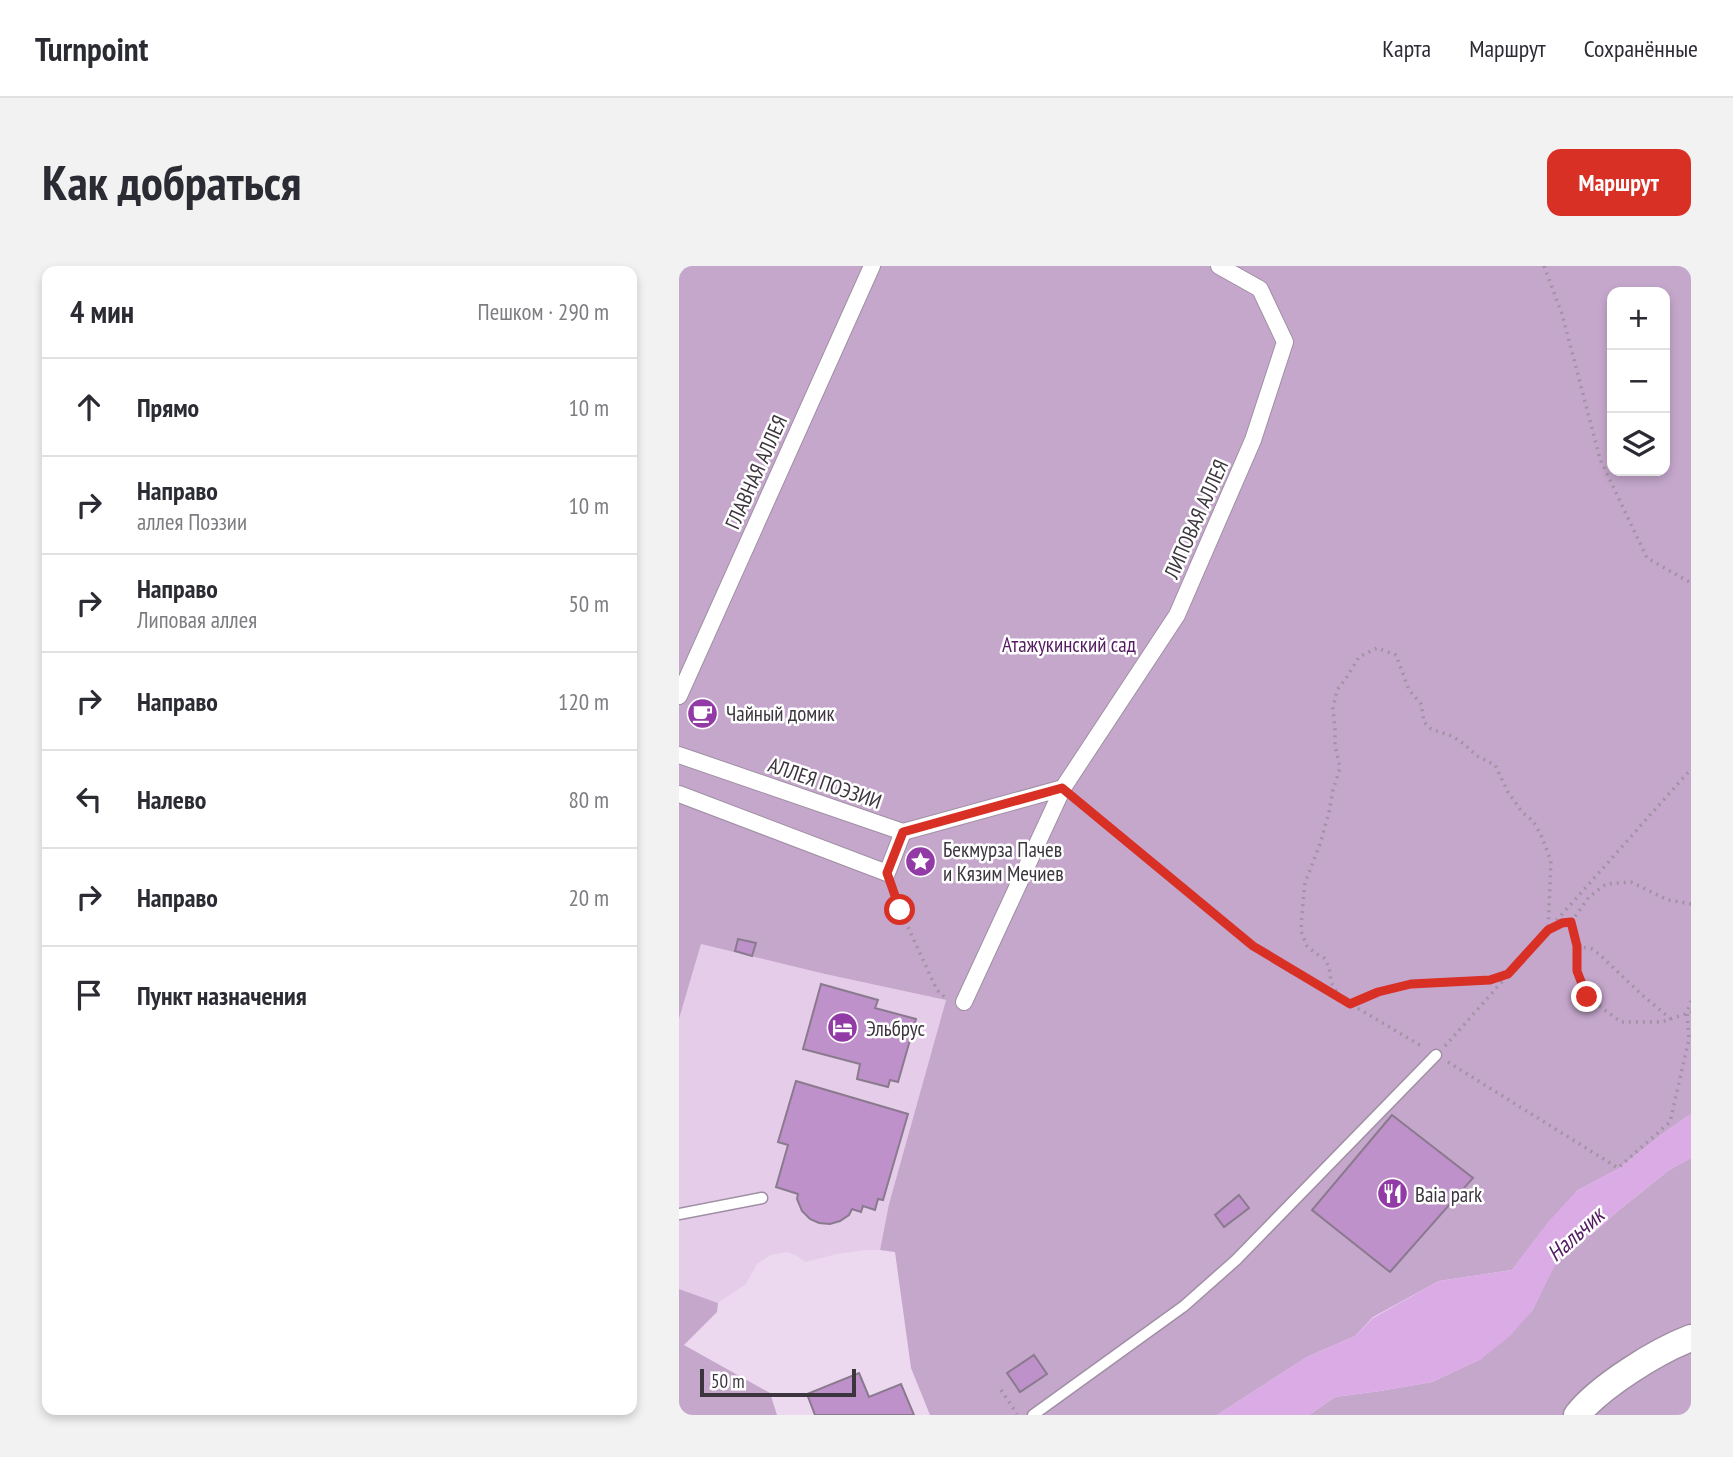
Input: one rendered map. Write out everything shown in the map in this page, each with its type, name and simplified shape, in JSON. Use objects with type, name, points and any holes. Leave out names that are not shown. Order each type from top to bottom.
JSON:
[{"type":"street","name":"ГЛАВНАЯ АЛЛЕЯ","points":[[679,696],[872,266]]},
{"type":"street","name":"ЛИПОВАЯ АЛЛЕЯ","points":[[964,1002],[1062,788],[1177,615],[1253,440],[1285,342],[1260,289],[1219,266]]},
{"type":"street","name":"АЛЛЕЯ ПОЭЗИИ","points":[[679,755],[903,832]]},
{"type":"street","points":[[679,794],[887,873],[903,832],[1062,788]]},
{"type":"street","points":[[1577,1415],[1604,1387],[1658,1354],[1691,1338]]},
{"type":"lane","points":[[1033,1415],[1046,1411],[1184,1306],[1236,1260],[1436,1055]]},
{"type":"lane","points":[[679,1214],[762,1198]]},
{"type":"path","points":[[1544,266],[1562,314],[1599,459],[1647,558],[1691,583]]},
{"type":"path","points":[[1341,998],[1331,982],[1329,967],[1324,958],[1307,946],[1301,931],[1301,914],[1305,883],[1321,841],[1340,768],[1335,745],[1333,709],[1337,690],[1359,657],[1377,648],[1396,654],[1409,690],[1420,704],[1424,722],[1431,729],[1452,736],[1477,756],[1495,765],[1508,792],[1533,821],[1552,861],[1548,930]]},
{"type":"path","points":[[1436,1055],[1691,769]]},
{"type":"path","points":[[1062,788],[1253,946],[1618,1168],[1670,1122],[1689,1039],[1691,1001]]},
{"type":"path","points":[[887,873],[900,910],[937,990],[957,1009],[964,1002]]},
{"type":"path","points":[[1548,930],[1571,922],[1589,897],[1606,884],[1631,882],[1668,900],[1691,904]]},
{"type":"path","points":[[1571,922],[1577,946],[1577,971],[1587,997],[1621,1022],[1662,1022],[1690,1011]]},
{"type":"path","points":[[1577,946],[1592,948],[1671,1019]]},
{"type":"path","points":[[1350,1004],[1378,992],[1411,984],[1490,980],[1508,974]]},
{"type":"path","points":[[1000,1390],[1017,1415]]},
{"type":"shaded area","name":"Эльбрус","points":[[701,944],[946,1000],[889,1204],[880,1250],[837,1254],[806,1262],[787,1252],[771,1255],[757,1264],[746,1284],[718,1303],[679,1289],[679,1019]]},
{"type":"green space","name":"Атажукинский сад","points":[[679,266],[1691,266],[1691,1114],[1618,1169],[1578,1190],[1548,1223],[1512,1270],[1439,1281],[1373,1317],[1355,1336],[1307,1357],[1217,1415],[930,1415],[911,1368],[895,1252],[880,1250],[889,1204],[946,1000],[701,944],[679,1019]]},
{"type":"green space","points":[[1691,1158],[1691,1415],[1309,1415],[1335,1397],[1432,1382],[1481,1359],[1532,1311],[1554,1266],[1569,1249],[1596,1231],[1669,1170]]},
{"type":"green space","points":[[679,1289],[718,1303],[717,1312],[684,1345],[770,1393],[777,1415],[679,1415]]},
{"type":"water","name":"Нальчик","points":[[1691,1114],[1691,1158],[1669,1170],[1596,1231],[1569,1249],[1554,1267],[1532,1311],[1510,1336],[1481,1359],[1432,1382],[1335,1397],[1309,1415],[1217,1415],[1307,1357],[1355,1336],[1373,1318],[1439,1281],[1512,1270],[1548,1222],[1578,1190],[1618,1169]]},
{"type":"building","points":[[738,939],[756,943],[752,956],[735,951]]},
{"type":"building","points":[[821,984],[878,1000],[875,1008],[916,1019],[898,1082],[890,1080],[888,1087],[857,1079],[860,1064],[803,1049]]},
{"type":"building","points":[[796,1081],[908,1114],[883,1200],[878,1199],[875,1210],[863,1206],[861,1212],[852,1209],[849,1215],[840,1221],[819,1223],[802,1211],[797,1199],[798,1194],[776,1187],[788,1145],[778,1142]]},
{"type":"building","name":"Baia park","points":[[1392,1115],[1473,1178],[1390,1272],[1312,1210]]},
{"type":"building","points":[[1239,1195],[1249,1208],[1224,1227],[1215,1215]]},
{"type":"building","points":[[1034,1355],[1047,1374],[1020,1392],[1007,1373]]},
{"type":"building","points":[[859,1373],[869,1397],[901,1384],[914,1415],[815,1415],[807,1394]]},
{"type":"place","name":"Чайный домик","points":[[703,713]]},
{"type":"place","name":"Бекмурза Пачев и Кязим Мечиев","points":[[920,861]]},
{"type":"place","name":"Эльбрус","points":[[843,1028]]},
{"type":"place","name":"Baia park","points":[[1392,1194]]},
{"type":"route","points":[[900,910],[887,873],[903,832],[1062,788],[1253,946],[1350,1004],[1378,992],[1411,984],[1490,980],[1508,974],[1548,930],[1571,922],[1577,946],[1577,971],[1587,997]]}]
